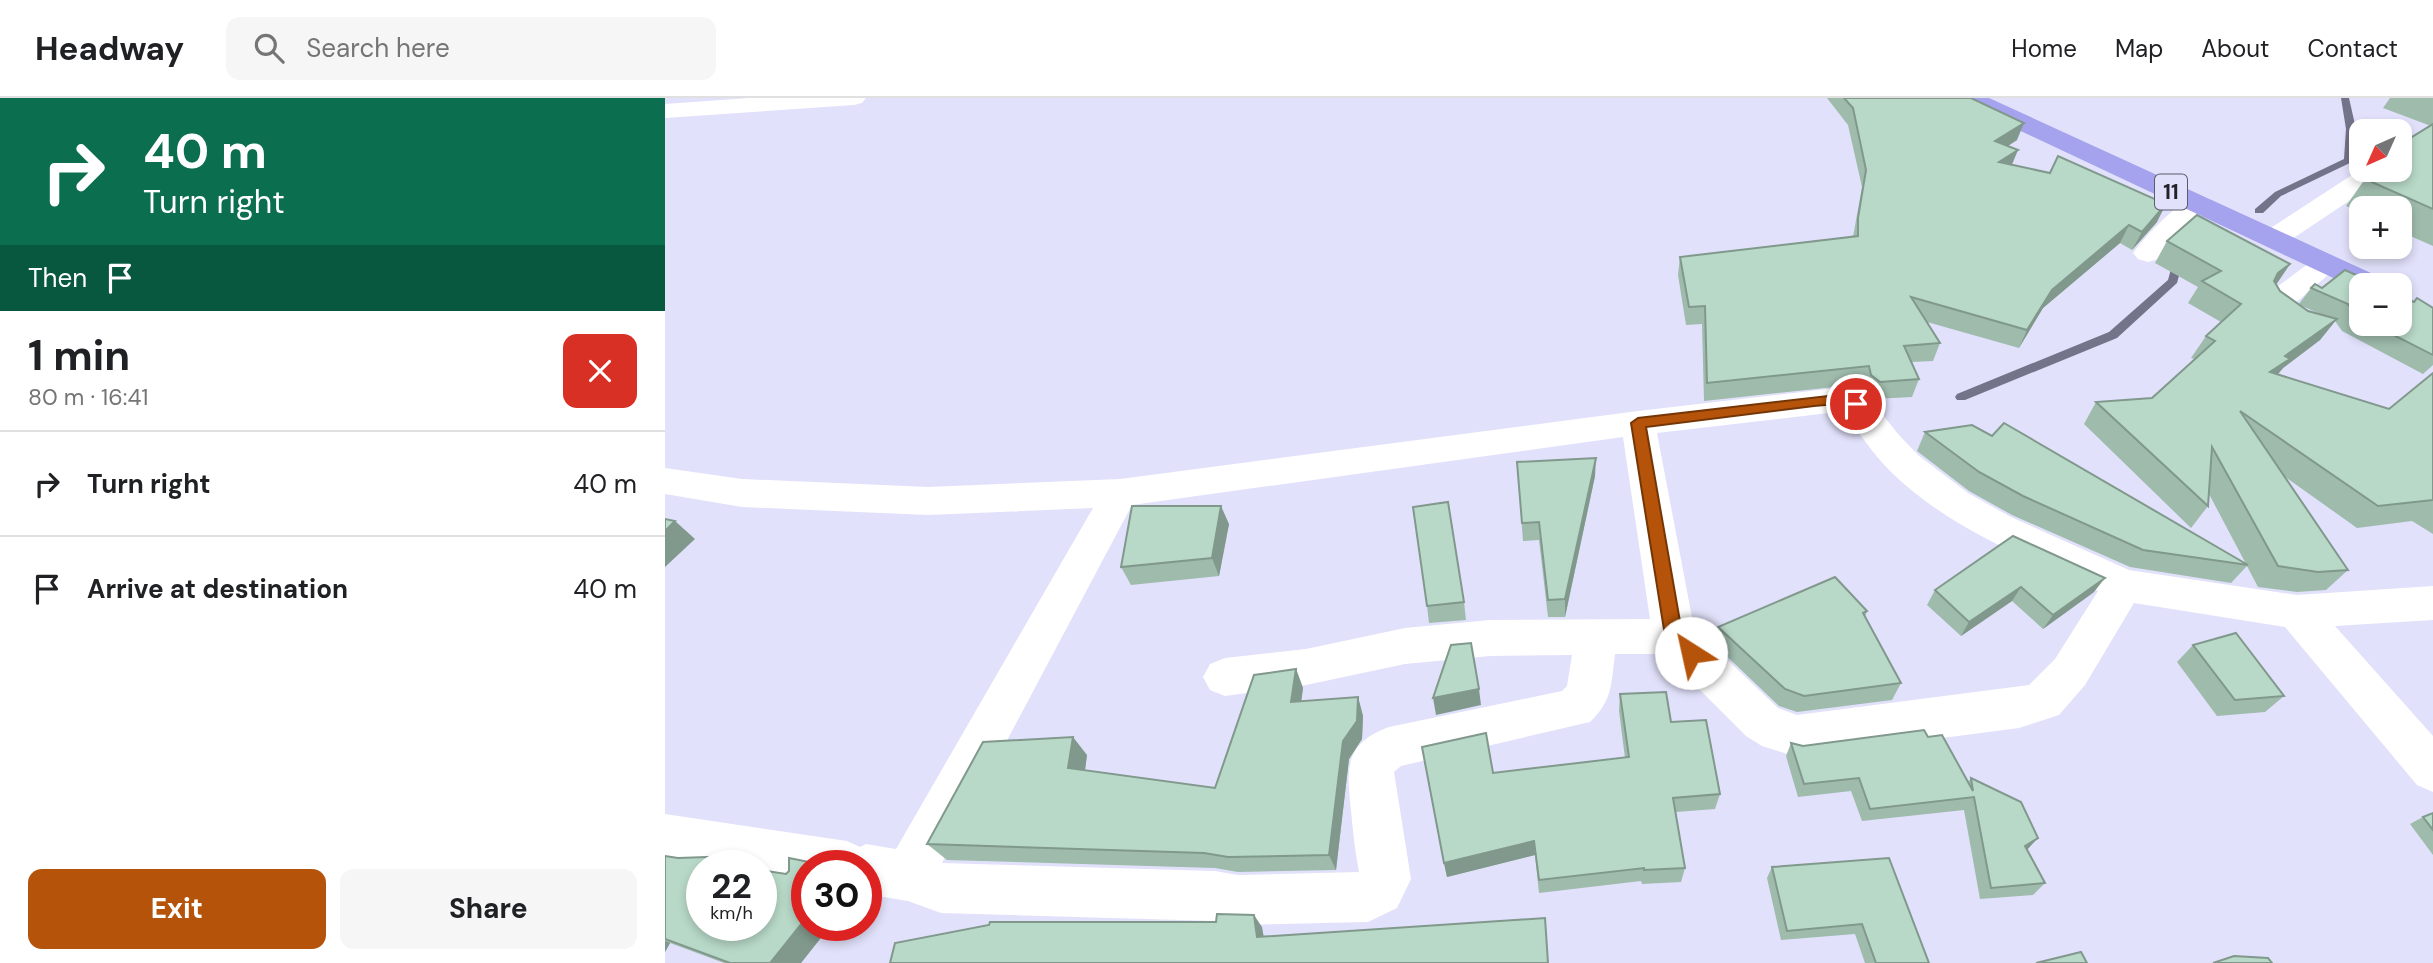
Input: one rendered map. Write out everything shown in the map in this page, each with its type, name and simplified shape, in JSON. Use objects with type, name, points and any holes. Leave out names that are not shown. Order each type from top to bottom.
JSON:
[{"type":"highway","name":"11","points":[[1973,99],[2349,274]]},
{"type":"street","points":[[665,111],[854,98]]},
{"type":"street","points":[[2273,239],[2359,182]]},
{"type":"street","points":[[2148,253],[2198,204]]},
{"type":"street","points":[[2323,330],[2280,310],[2276,304],[2326,264]]},
{"type":"street","points":[[665,481],[743,493],[928,501],[1120,493],[1638,423],[1837,400],[1856,404],[1885,443],[1905,464],[1955,503],[2008,532],[2124,585],[2297,612],[2433,603]]},
{"type":"street","points":[[1638,423],[1674,636],[1762,722],[1778,732],[1797,736],[2019,708],[2043,701],[2070,672],[2124,585]]},
{"type":"street","points":[[1120,493],[887,872],[941,888],[1088,891],[1250,900],[1368,897],[1379,890],[1386,879],[1370,769],[1377,757],[1389,748],[1574,708],[1588,695],[1596,639]]},
{"type":"street","points":[[2297,612],[2433,770]]},
{"type":"street","points":[[1226,677],[1306,667],[1405,646],[1490,638],[1596,639],[1674,636]]},
{"type":"street","points":[[665,838],[791,857]]},
{"type":"building","points":[[1844,98],[1971,98],[2024,123],[1995,141],[2018,150],[1999,162],[2050,173],[2058,156],[2166,204],[2142,232],[2129,225],[2052,290],[2027,330],[1911,297],[1940,343],[1904,346],[1919,379],[1880,382],[1871,375],[1869,366],[1707,383],[1705,306],[1689,307],[1680,257],[1858,236],[1858,218],[1866,170],[1853,108]]},
{"type":"building","points":[[2433,124],[2433,209],[2412,200],[2412,196],[2404,196],[2372,182],[2412,182],[2412,137]]},
{"type":"building","points":[[2197,215],[2290,264],[2278,273],[2274,281],[2280,291],[2308,311],[2337,319],[2285,356],[2290,359],[2270,372],[2389,409],[2433,373],[2433,500],[2378,506],[2240,411],[2348,570],[2318,572],[2278,566],[2212,447],[2208,506],[2096,402],[2152,398],[2215,341],[2206,336],[2241,304],[2202,281],[2221,271],[2167,241]]},
{"type":"building","points":[[2345,270],[2352,273],[2349,273],[2349,306],[2311,288],[2315,284],[2322,288]]},
{"type":"building","points":[[2417,298],[2433,308],[2433,355],[2396,336],[2412,336],[2412,301]]},
{"type":"building","points":[[2004,423],[2248,565],[2143,550],[2023,496],[1979,472],[1925,432],[1972,425],[1992,436]]},
{"type":"building","points":[[1596,458],[1565,599],[1548,600],[1539,522],[1522,523],[1517,462]]},
{"type":"building","points":[[1448,502],[1464,602],[1427,606],[1413,507]]},
{"type":"building","points":[[1132,506],[1221,506],[1212,558],[1121,567]]},
{"type":"building","points":[[665,519],[675,521],[665,531]]},
{"type":"building","points":[[2013,536],[2105,578],[2053,615],[2021,587],[1969,622],[1935,590]]},
{"type":"building","points":[[1835,577],[1867,611],[1863,613],[1901,683],[1804,696],[1785,689],[1718,627]]},
{"type":"building","points":[[2236,633],[2284,696],[2235,700],[2193,645]]},
{"type":"building","points":[[1471,643],[1479,689],[1433,698],[1451,645]]},
{"type":"building","points":[[1296,669],[1291,702],[1358,697],[1357,721],[1343,741],[1329,855],[1228,857],[1204,853],[927,844],[983,742],[1073,737],[1068,768],[1215,788],[1254,675]]},
{"type":"building","points":[[1666,692],[1671,722],[1706,720],[1720,794],[1673,798],[1685,868],[1644,868],[1539,880],[1534,841],[1444,863],[1422,747],[1486,733],[1493,773],[1629,757],[1620,694]]},
{"type":"building","points":[[1924,730],[1928,737],[1942,735],[1973,791],[1971,778],[2021,802],[2038,838],[2025,846],[2045,883],[1991,888],[1974,797],[1870,809],[1859,778],[1804,784],[1791,743],[1803,746]]},
{"type":"building","points":[[2433,813],[2433,830],[2423,817]]},
{"type":"building","points":[[665,856],[686,858],[686,941],[777,941],[777,873],[786,874],[789,871],[791,858],[791,937],[770,963],[730,963],[665,939]]},
{"type":"building","points":[[1889,858],[1929,963],[1876,963],[1862,924],[1787,931],[1772,867]]},
{"type":"building","points":[[1217,914],[1254,915],[1257,937],[1545,918],[1548,963],[890,963],[895,943],[989,925],[990,922],[1216,922]]},
{"type":"building","points":[[2081,952],[2087,963],[2036,963]]},
{"type":"building","points":[[2234,956],[2268,958],[2272,963],[2213,963]]},
{"type":"waterway","points":[[2259,211],[2278,194],[2349,160],[2351,129],[2345,98]]},
{"type":"waterway","points":[[1961,397],[2113,335],[2173,281],[2179,258]]},
{"type":"route","points":[[1691,653],[1674,636],[1638,423],[1814,401],[1837,400],[1856,404]]}]
